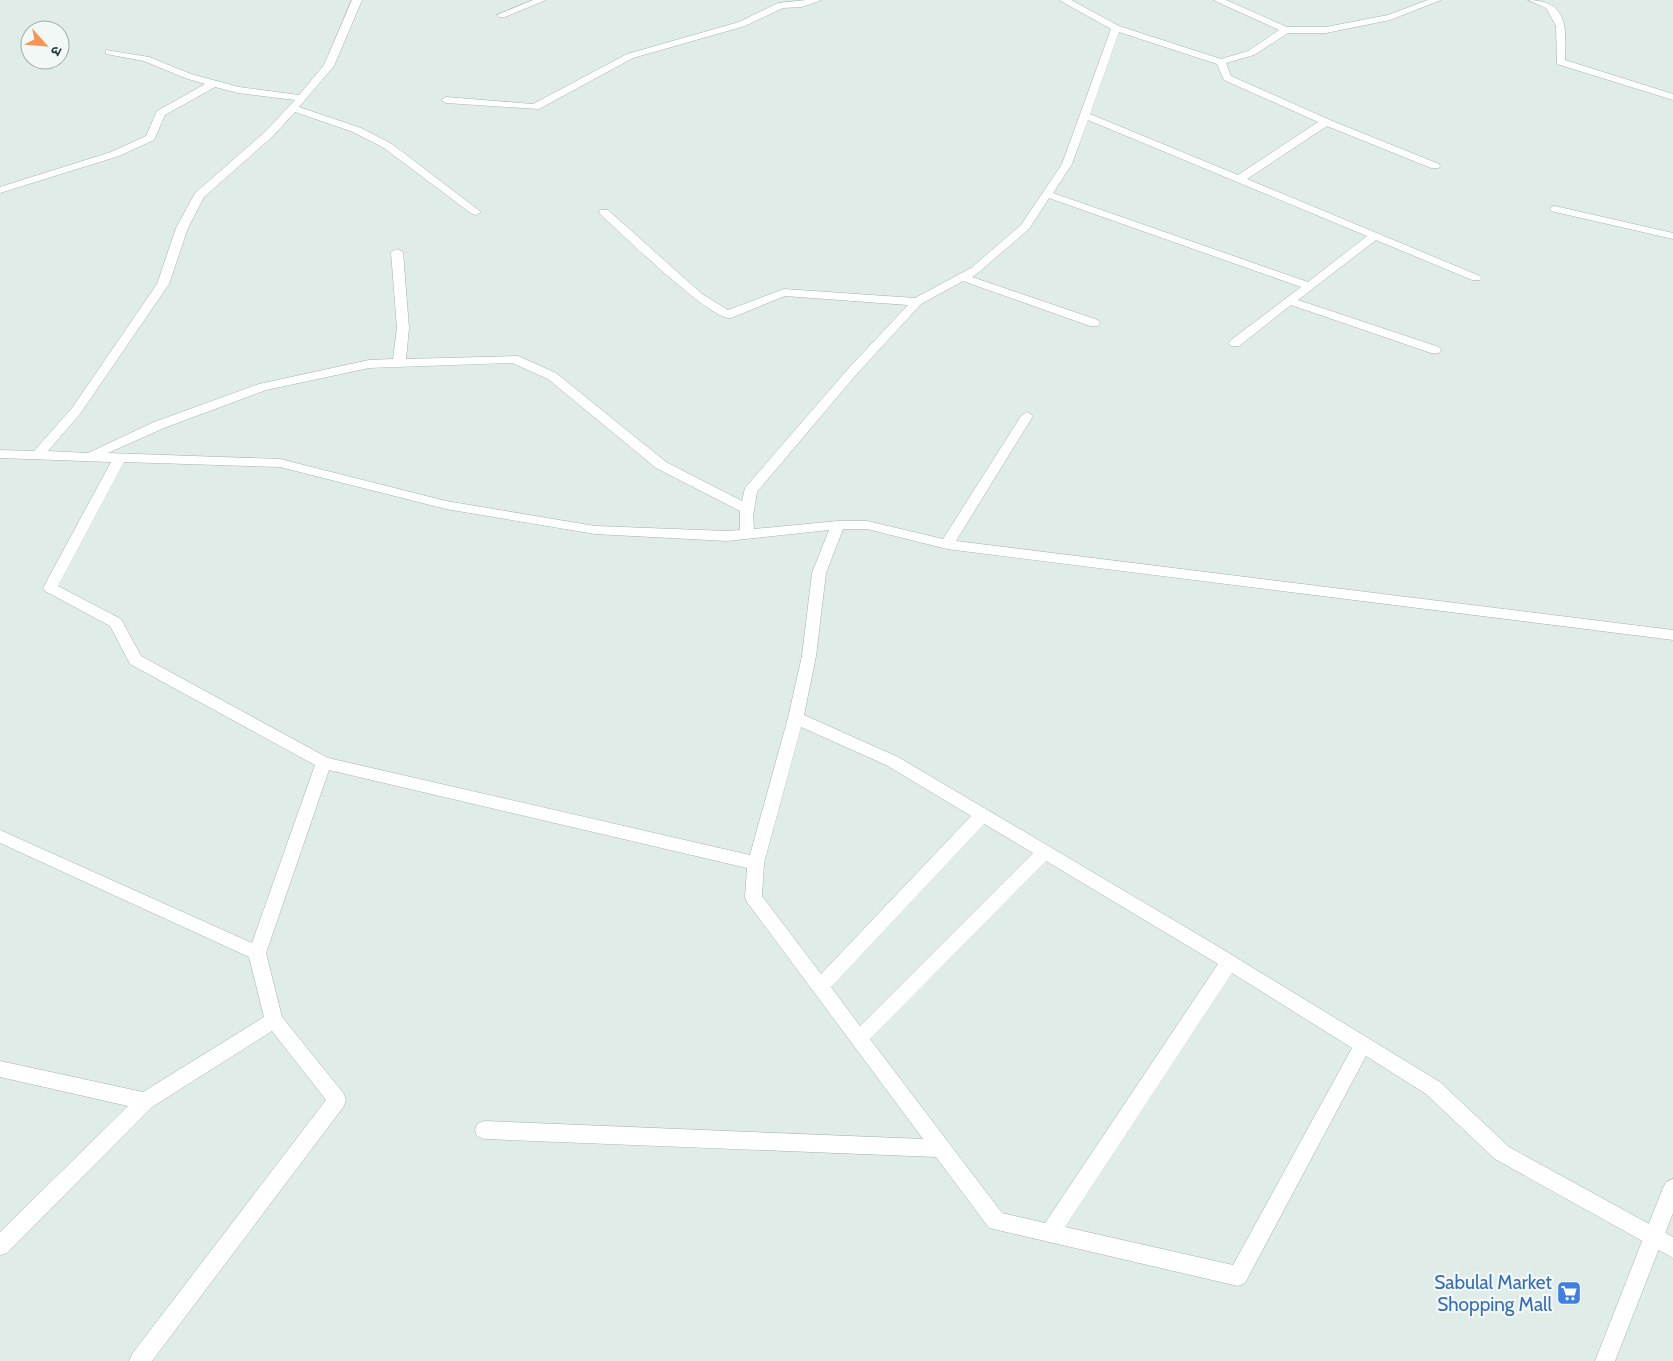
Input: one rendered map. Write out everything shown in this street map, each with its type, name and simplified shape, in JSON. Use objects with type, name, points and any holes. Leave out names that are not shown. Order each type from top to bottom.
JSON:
[{"type":"street","points":[[38,455],[76,411],[163,284],[182,228],[199,195],[270,133],[303,98],[329,66],[357,0]]},
{"type":"street","points":[[502,15],[541,0]]},
{"type":"street","points":[[446,100],[535,107],[630,56],[742,24],[781,5],[802,4],[817,0]]},
{"type":"street","points":[[1064,0],[1116,28],[1220,62],[1251,53],[1286,30]]},
{"type":"street","points":[[1218,0],[1286,30],[1326,30],[1390,17],[1436,0]]},
{"type":"street","points":[[1533,0],[1549,6],[1561,26],[1560,62],[1624,80],[1673,97]]},
{"type":"street","points":[[747,534],[747,509],[750,491],[851,373],[917,302],[975,270],[1025,228],[1067,164],[1116,28]]},
{"type":"street","points":[[109,52],[146,59],[212,84],[238,90],[303,98]]},
{"type":"street","points":[[1220,62],[1227,78],[1326,122],[1435,166]]},
{"type":"street","points":[[0,190],[115,154],[150,138],[161,114],[212,84]]},
{"type":"street","points":[[293,108],[357,130],[388,146],[476,212]]},
{"type":"street","points":[[1085,115],[1476,278]]},
{"type":"street","points":[[1239,179],[1326,122]]},
{"type":"street","points":[[1047,194],[1310,286]]},
{"type":"street","points":[[1555,209],[1673,236]]},
{"type":"street","points":[[604,212],[698,296],[727,315],[784,292],[917,302]]},
{"type":"street","points":[[1235,343],[1374,236]]},
{"type":"street","points":[[397,252],[403,328],[399,364]]},
{"type":"street","points":[[962,277],[1094,323]]},
{"type":"street","points":[[1290,301],[1435,350]]},
{"type":"street","points":[[89,456],[159,425],[263,387],[369,364],[514,359],[552,376],[661,465],[747,509]]},
{"type":"street","points":[[947,544],[1027,416]]},
{"type":"street","points":[[0,454],[280,463],[446,505],[595,530],[727,536],[838,525],[868,525],[947,544],[1673,635]]},
{"type":"street","points":[[120,457],[50,588],[116,623],[135,660],[324,763],[756,862]]},
{"type":"street","points":[[838,525],[819,573],[809,656],[796,718],[756,862],[753,897],[996,1221],[1238,1276],[1363,1045]]},
{"type":"street","points":[[796,718],[892,761],[1229,962],[1433,1088],[1502,1153],[1673,1248]]},
{"type":"street","points":[[139,1361],[337,1100],[274,1020],[256,953],[324,763]]},
{"type":"street","points":[[820,986],[982,815]]},
{"type":"street","points":[[0,836],[256,953]]},
{"type":"street","points":[[860,1039],[1044,852]]},
{"type":"street","points":[[1050,1234],[1229,962]]},
{"type":"street","points":[[0,1246],[145,1101],[274,1020]]},
{"type":"street","points":[[0,1069],[145,1101]]},
{"type":"street","points":[[484,1130],[941,1148]]},
{"type":"street","points":[[1605,1361],[1655,1238],[1673,1188]]},
{"type":"place","name":"Sabulal Market Shopping Mall","points":[[1569,1293]]}]
